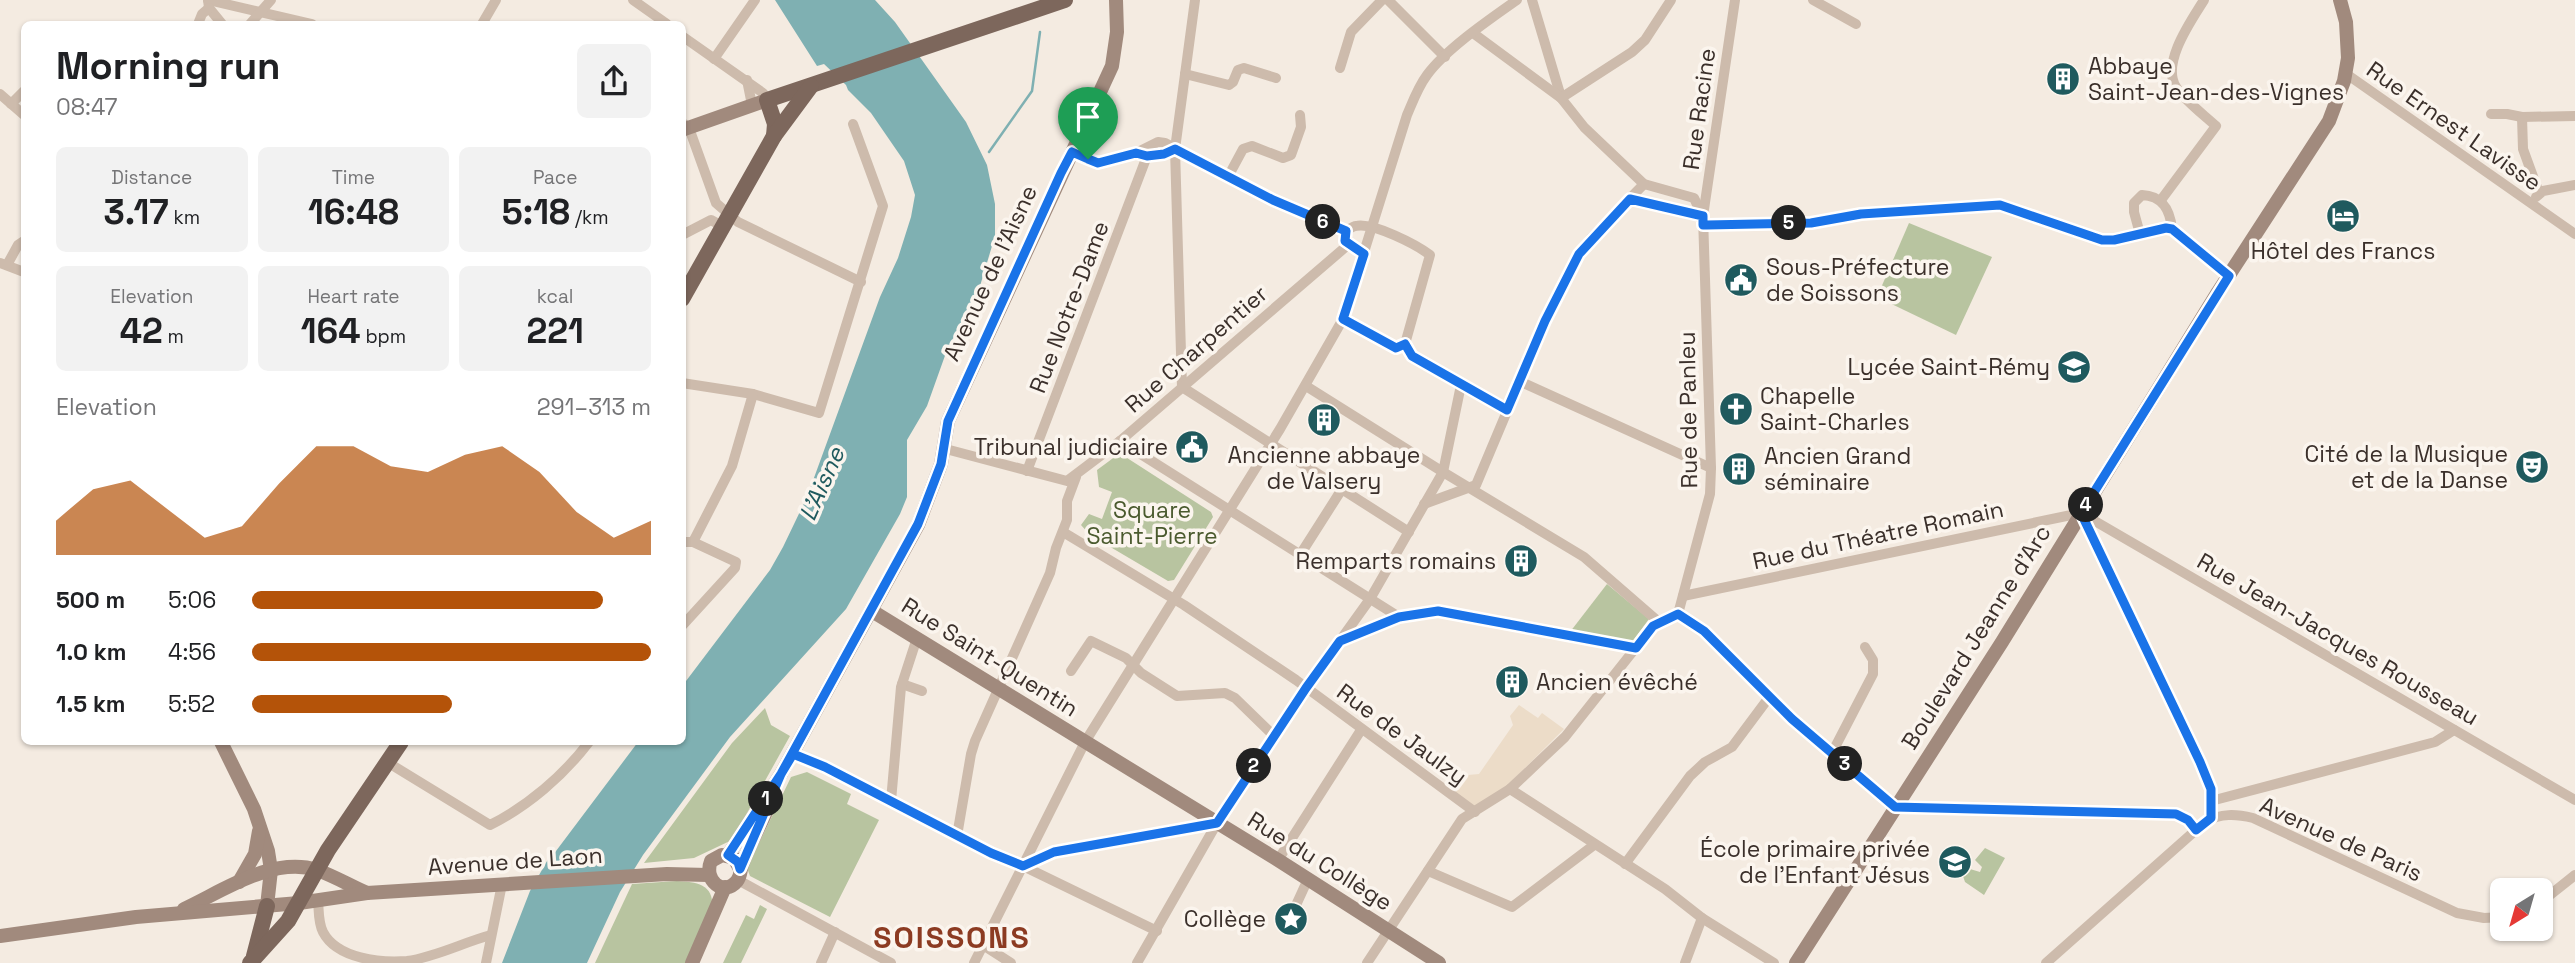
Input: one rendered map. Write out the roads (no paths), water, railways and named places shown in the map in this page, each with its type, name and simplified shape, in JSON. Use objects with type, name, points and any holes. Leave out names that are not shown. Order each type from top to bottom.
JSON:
[{"type":"main road","points":[[686,126],[1065,0]]},
{"type":"main road","name":"Avenue de l'Aisne","points":[[781,774],[872,611],[929,500],[941,464],[948,421],[1112,66],[1118,32],[1116,0]]},
{"type":"main road","name":"Boulevard Jeanne d'Arc","points":[[1796,963],[2329,121],[2348,58],[2346,22],[2340,0]]},
{"type":"main road","points":[[686,291],[720,220],[774,136],[811,86]]},
{"type":"main road","points":[[759,103],[775,124],[774,136]]},
{"type":"main road","name":"Rue Saint-Quentin","points":[[872,611],[1085,742]]},
{"type":"main road","name":"Rue du Collège","points":[[1085,742],[1278,860],[1439,963]]},
{"type":"main road","points":[[222,745],[254,809],[268,851],[271,870],[267,906],[252,961]]},
{"type":"main road","points":[[252,961],[284,925],[299,903],[328,850],[399,745]]},
{"type":"main road","points":[[728,855],[781,774]]},
{"type":"main road","points":[[692,963],[734,879],[781,774]]},
{"type":"main road","points":[[238,883],[255,854],[260,831]]},
{"type":"main road","points":[[728,855],[738,862],[734,879],[712,881],[710,868],[716,857],[728,855]]},
{"type":"main road","points":[[0,936],[177,913],[271,870],[295,867],[317,870],[367,893]]},
{"type":"main road","name":"Avenue de Laon","points":[[177,913],[299,903],[367,893],[710,868]]},
{"type":"main road","points":[[240,908],[261,930]]},
{"type":"street","points":[[252,21],[271,0]]},
{"type":"street","points":[[484,21],[496,0]]},
{"type":"street","points":[[633,0],[663,21]]},
{"type":"street","points":[[714,59],[755,0]]},
{"type":"street","points":[[1195,0],[1175,149],[1182,387],[1409,532]]},
{"type":"street","points":[[1340,68],[1351,32],[1382,0]]},
{"type":"street","points":[[1388,0],[1445,57]]},
{"type":"street","points":[[974,963],[1085,742],[1272,444],[1343,319],[1407,115],[1417,91],[1429,73],[1445,57],[1517,0]]},
{"type":"street","points":[[1532,0],[1561,98]]},
{"type":"street","points":[[1561,98],[1632,52],[1645,40],[1671,0]]},
{"type":"street","name":"Rue Racine","points":[[1703,220],[1735,0]]},
{"type":"street","points":[[1813,0],[1856,24]]},
{"type":"street","points":[[2161,200],[2216,126],[2176,87],[2172,77],[2171,64],[2186,30],[2204,0]]},
{"type":"street","points":[[213,2],[299,21]]},
{"type":"street","points":[[199,21],[213,2]]},
{"type":"street","points":[[213,2],[221,21]]},
{"type":"street","points":[[1473,33],[1561,98],[1584,127],[1644,184],[1694,198]]},
{"type":"street","points":[[686,39],[763,93],[759,103]]},
{"type":"street","points":[[1185,74],[1229,85],[1238,70],[1244,68],[1276,78]]},
{"type":"street","name":"Rue Ernest Lavisse","points":[[2345,73],[2575,234]]},
{"type":"street","points":[[747,80],[759,103]]},
{"type":"street","points":[[11,104],[21,93]]},
{"type":"street","points":[[0,94],[21,113]]},
{"type":"street","points":[[1229,175],[1247,146],[1283,158],[1291,155],[1301,127],[1300,114]]},
{"type":"street","points":[[2491,114],[2522,117],[2575,116]]},
{"type":"street","points":[[2522,117],[2523,149],[2539,193]]},
{"type":"street","points":[[686,384],[753,394],[819,413],[883,206],[853,124]]},
{"type":"street","points":[[686,132],[716,202],[720,220]]},
{"type":"street","points":[[1072,152],[1098,163],[1141,154],[1158,142],[1166,143],[1273,200],[1346,231]]},
{"type":"street","name":"Rue Notre-Dame","points":[[1027,471],[1141,154]]},
{"type":"street","points":[[1424,504],[1476,485],[1545,321],[1579,254],[1644,184]]},
{"type":"street","points":[[2531,203],[2539,193],[2575,185]]},
{"type":"street","points":[[1694,198],[1707,187]]},
{"type":"street","points":[[2140,234],[2134,203],[2142,195],[2161,200],[2170,215],[2172,229]]},
{"type":"street","points":[[1694,198],[1703,220]]},
{"type":"street","points":[[1630,199],[1703,220],[1811,223],[1861,214],[2000,205],[2102,240],[2172,229],[2229,276]]},
{"type":"street","points":[[716,202],[720,220]]},
{"type":"street","points":[[686,233],[720,220],[738,222],[860,282]]},
{"type":"street","name":"Rue de Panleu","points":[[1678,614],[1710,494],[1703,220]]},
{"type":"street","points":[[1346,231],[1355,226],[1382,230],[1430,255],[1405,344],[1412,356],[1507,410]]},
{"type":"street","points":[[1346,231],[1345,241],[1364,254]]},
{"type":"street","points":[[21,243],[3,264],[21,271]]},
{"type":"street","name":"Rue Charpentier","points":[[1067,480],[1120,440],[1349,244]]},
{"type":"street","points":[[1343,319],[1396,348],[1405,344]]},
{"type":"street","points":[[1520,381],[1711,468]]},
{"type":"street","points":[[1137,963],[1217,823],[1306,688],[1370,598],[1443,472],[1461,385]]},
{"type":"street","points":[[1306,386],[1584,556],[1660,623]]},
{"type":"street","points":[[686,622],[735,568],[736,562],[688,542],[732,466],[753,394]]},
{"type":"street","points":[[1120,440],[1399,617]]},
{"type":"street","points":[[942,448],[1067,480]]},
{"type":"street","points":[[957,836],[971,754],[1050,573],[1067,520],[1067,480]]},
{"type":"street","points":[[1067,480],[1068,501]]},
{"type":"street","points":[[1300,555],[1342,489]]},
{"type":"street","points":[[2081,513],[2096,539],[2211,789],[2211,818]]},
{"type":"street","name":"Rue Jean-Jacques Rousseau","points":[[2081,513],[2575,800]]},
{"type":"street","name":"Rue du Théatre Romain","points":[[1683,596],[2081,513]]},
{"type":"street","points":[[2096,539],[2107,527]]},
{"type":"street","name":"Rue de Jaulzy","points":[[1063,532],[1174,599],[1306,688],[1475,812]]},
{"type":"street","points":[[1340,641],[1399,617],[1438,611],[1636,648]]},
{"type":"street","points":[[1367,963],[1462,819],[1510,789],[1565,737],[1653,626],[1678,614],[1704,631],[1792,719],[1895,807],[2176,814],[2188,820],[2196,830]]},
{"type":"street","points":[[891,801],[902,684],[914,636]]},
{"type":"street","points":[[1071,671],[1091,641],[1126,658],[1134,667],[1177,696],[1225,693],[1235,698],[1275,736]]},
{"type":"street","points":[[1832,753],[1873,674],[1873,660],[1865,647]]},
{"type":"street","points":[[902,684],[922,691]]},
{"type":"street","points":[[1625,864],[1689,776],[1705,762],[1731,747],[1770,696]]},
{"type":"street","points":[[1278,860],[1361,730]]},
{"type":"street","points":[[2211,801],[2435,741],[2454,730]]},
{"type":"street","points":[[387,762],[490,825],[542,790],[587,745]]},
{"type":"street","points":[[793,754],[825,767],[1002,859],[1023,866],[1157,931]]},
{"type":"street","points":[[1510,789],[1774,963]]},
{"type":"street","points":[[2211,789],[2225,799],[2229,815]]},
{"type":"street","name":"Avenue de Paris","points":[[2046,963],[2196,830],[2211,818],[2229,815],[2253,818],[2456,913],[2490,918]]},
{"type":"street","points":[[1023,866],[1054,852],[1217,823]]},
{"type":"street","points":[[1427,871],[1512,907],[1594,845]]},
{"type":"street","points":[[2553,893],[2575,876]]},
{"type":"street","points":[[734,879],[891,963]]},
{"type":"street","points":[[1291,916],[1308,879]]},
{"type":"street","points":[[486,963],[505,884]]},
{"type":"street","points":[[318,900],[324,934],[331,942],[356,958],[408,961],[491,935]]},
{"type":"street","points":[[1685,963],[1702,918]]},
{"type":"street","points":[[821,963],[835,932]]},
{"type":"street","points":[[983,945],[1011,963]]},
{"type":"water","name":"L'Aisne","points":[[775,0],[875,0],[895,22],[966,122],[987,165],[995,204],[995,236],[980,286],[947,350],[927,406],[907,440],[907,497],[846,609],[730,737],[643,855],[620,892],[587,963],[502,963],[530,891],[551,854],[553,855],[636,745],[686,745],[686,681],[770,570],[783,547],[807,497],[880,297],[898,258],[915,195],[904,161],[871,113],[846,85],[824,64],[817,66]]},
{"type":"waterway","points":[[989,152],[1032,91],[1040,32]]},
{"type":"place","name":"Abbaye Saint-Jean-des-Vignes","points":[[2063,79]]},
{"type":"place","name":"Hôtel des Francs","points":[[2343,216]]},
{"type":"place","name":"Sous-Préfecture de Soissons","points":[[1741,280]]},
{"type":"place","name":"Lycée Saint-Rémy","points":[[2074,367]]},
{"type":"place","name":"Chapelle Saint-Charles","points":[[1736,409]]},
{"type":"place","name":"Ancienne abbaye de Valsery","points":[[1324,420]]},
{"type":"place","name":"Tribunal judiciaire","points":[[1192,447]]},
{"type":"place","name":"Cité de la Musique et de la Danse","points":[[2532,467]]},
{"type":"place","name":"Ancien Grand séminaire","points":[[1739,469]]},
{"type":"place","name":"Remparts romains","points":[[1521,561]]},
{"type":"place","name":"Ancien évêché","points":[[1512,682]]},
{"type":"place","name":"École primaire privée de l'Enfant Jésus","points":[[1955,862]]},
{"type":"place","name":"Collège","points":[[1291,919]]},
{"type":"district","name":"SOISSONS","points":[[952,938]]},
{"type":"park label","name":"Square Saint-Pierre","points":[[1152,523]]}]
